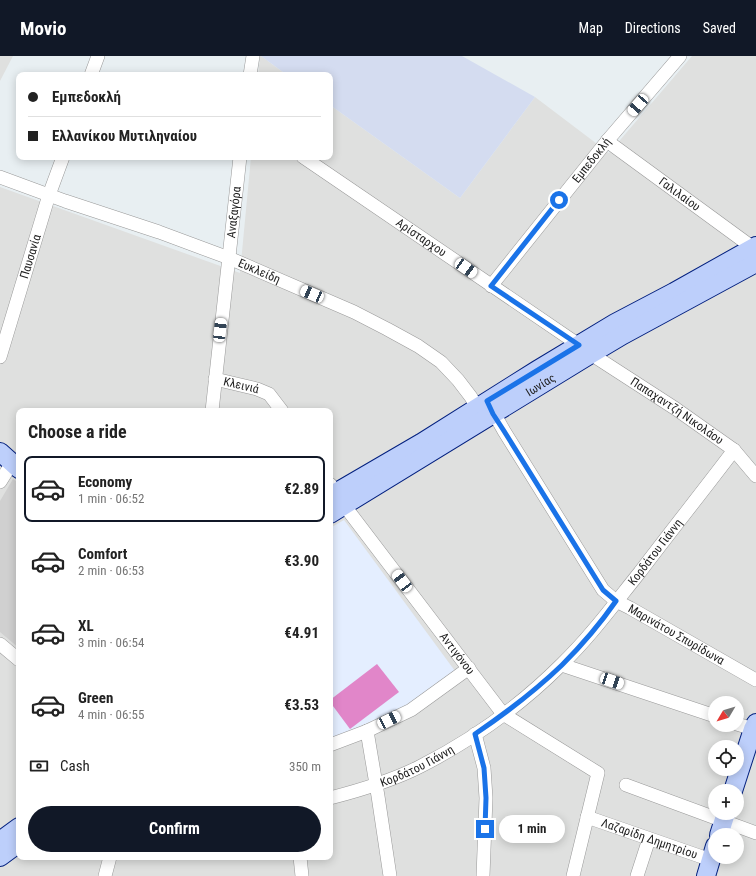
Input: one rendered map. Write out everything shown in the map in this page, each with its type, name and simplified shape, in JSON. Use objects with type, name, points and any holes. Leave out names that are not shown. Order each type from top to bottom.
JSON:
[{"type":"main road","name":"Ιωνίας","points":[[334,498],[428,454],[485,410],[585,349],[616,323],[674,292],[755,252]]},
{"type":"main road","points":[[735,784],[749,725]]},
{"type":"main road","points":[[0,841],[16,829]]},
{"type":"main road","points":[[0,857],[16,845]]},
{"type":"street","points":[[92,72],[98,56]]},
{"type":"street","points":[[250,72],[253,56]]},
{"type":"street","name":"Εμπεδοκλή","points":[[491,286],[607,141],[680,56]]},
{"type":"street","name":"Γαλιλαίου","points":[[607,141],[755,252]]},
{"type":"street","name":"Παυσανία","points":[[0,357],[49,195],[62,160]]},
{"type":"street","name":"Αναξαγόρα","points":[[212,408],[240,160]]},
{"type":"street","name":"Αρίσταρχου","points":[[307,160],[585,349]]},
{"type":"street","name":"Ευκλείδη","points":[[0,177],[229,258],[354,312],[387,328],[418,346],[441,362],[471,397],[485,410]]},
{"type":"street","name":"Παπαχαντζή Νικολάου","points":[[585,349],[676,409],[734,450],[756,476]]},
{"type":"street","name":"Κλεινιά","points":[[215,379],[257,389],[269,394],[280,408]]},
{"type":"street","name":"Μαρινάτου Σπυρίδωνα","points":[[485,410],[603,590],[616,601],[756,680]]},
{"type":"street","name":"Κορδάτου Γιάννη","points":[[333,797],[376,785],[420,767],[475,734],[537,688],[562,665],[598,625],[734,450]]},
{"type":"street","points":[[0,482],[10,461]]},
{"type":"street","name":"Αντιγόνου","points":[[334,498],[503,714],[598,773],[587,817]]},
{"type":"street","points":[[0,644],[16,657]]},
{"type":"street","points":[[562,665],[708,714]]},
{"type":"street","points":[[333,745],[367,731],[411,710],[468,668]]},
{"type":"street","points":[[367,731],[390,876]]},
{"type":"street","points":[[475,734],[484,768],[486,798],[483,876]]},
{"type":"street","points":[[626,785],[723,823],[756,832]]},
{"type":"street","points":[[573,876],[587,817]]},
{"type":"street","name":"Λαζαρίδη Δημητρίου","points":[[587,817],[708,860]]},
{"type":"street","points":[[637,876],[649,839]]},
{"type":"street","points":[[105,876],[109,860]]},
{"type":"street","points":[[300,860],[302,876]]},
{"type":"shaded area","points":[[0,56],[13,56],[0,81]]},
{"type":"shaded area","points":[[261,56],[283,72],[258,72]]},
{"type":"shaded area","points":[[261,56],[462,56],[535,97],[460,198],[333,107],[333,72],[283,72]]},
{"type":"shaded area","points":[[692,56],[756,56],[756,876],[0,876],[0,187],[240,273],[251,160],[333,160],[333,107],[460,198],[535,97],[609,153]]},
{"type":"shaded area","points":[[13,479],[16,481],[16,645],[0,632],[0,501]]},
{"type":"shaded area","points":[[344,520],[455,671],[407,706],[333,738],[333,526]]},
{"type":"shaded area","points":[[377,664],[399,692],[350,729],[333,706],[333,698]]},
{"type":"route","points":[[485,829],[486,798],[484,768],[475,734],[537,688],[562,665],[598,625],[616,601],[603,590],[493,414],[487,401],[579,345],[491,286],[559,200]]}]
